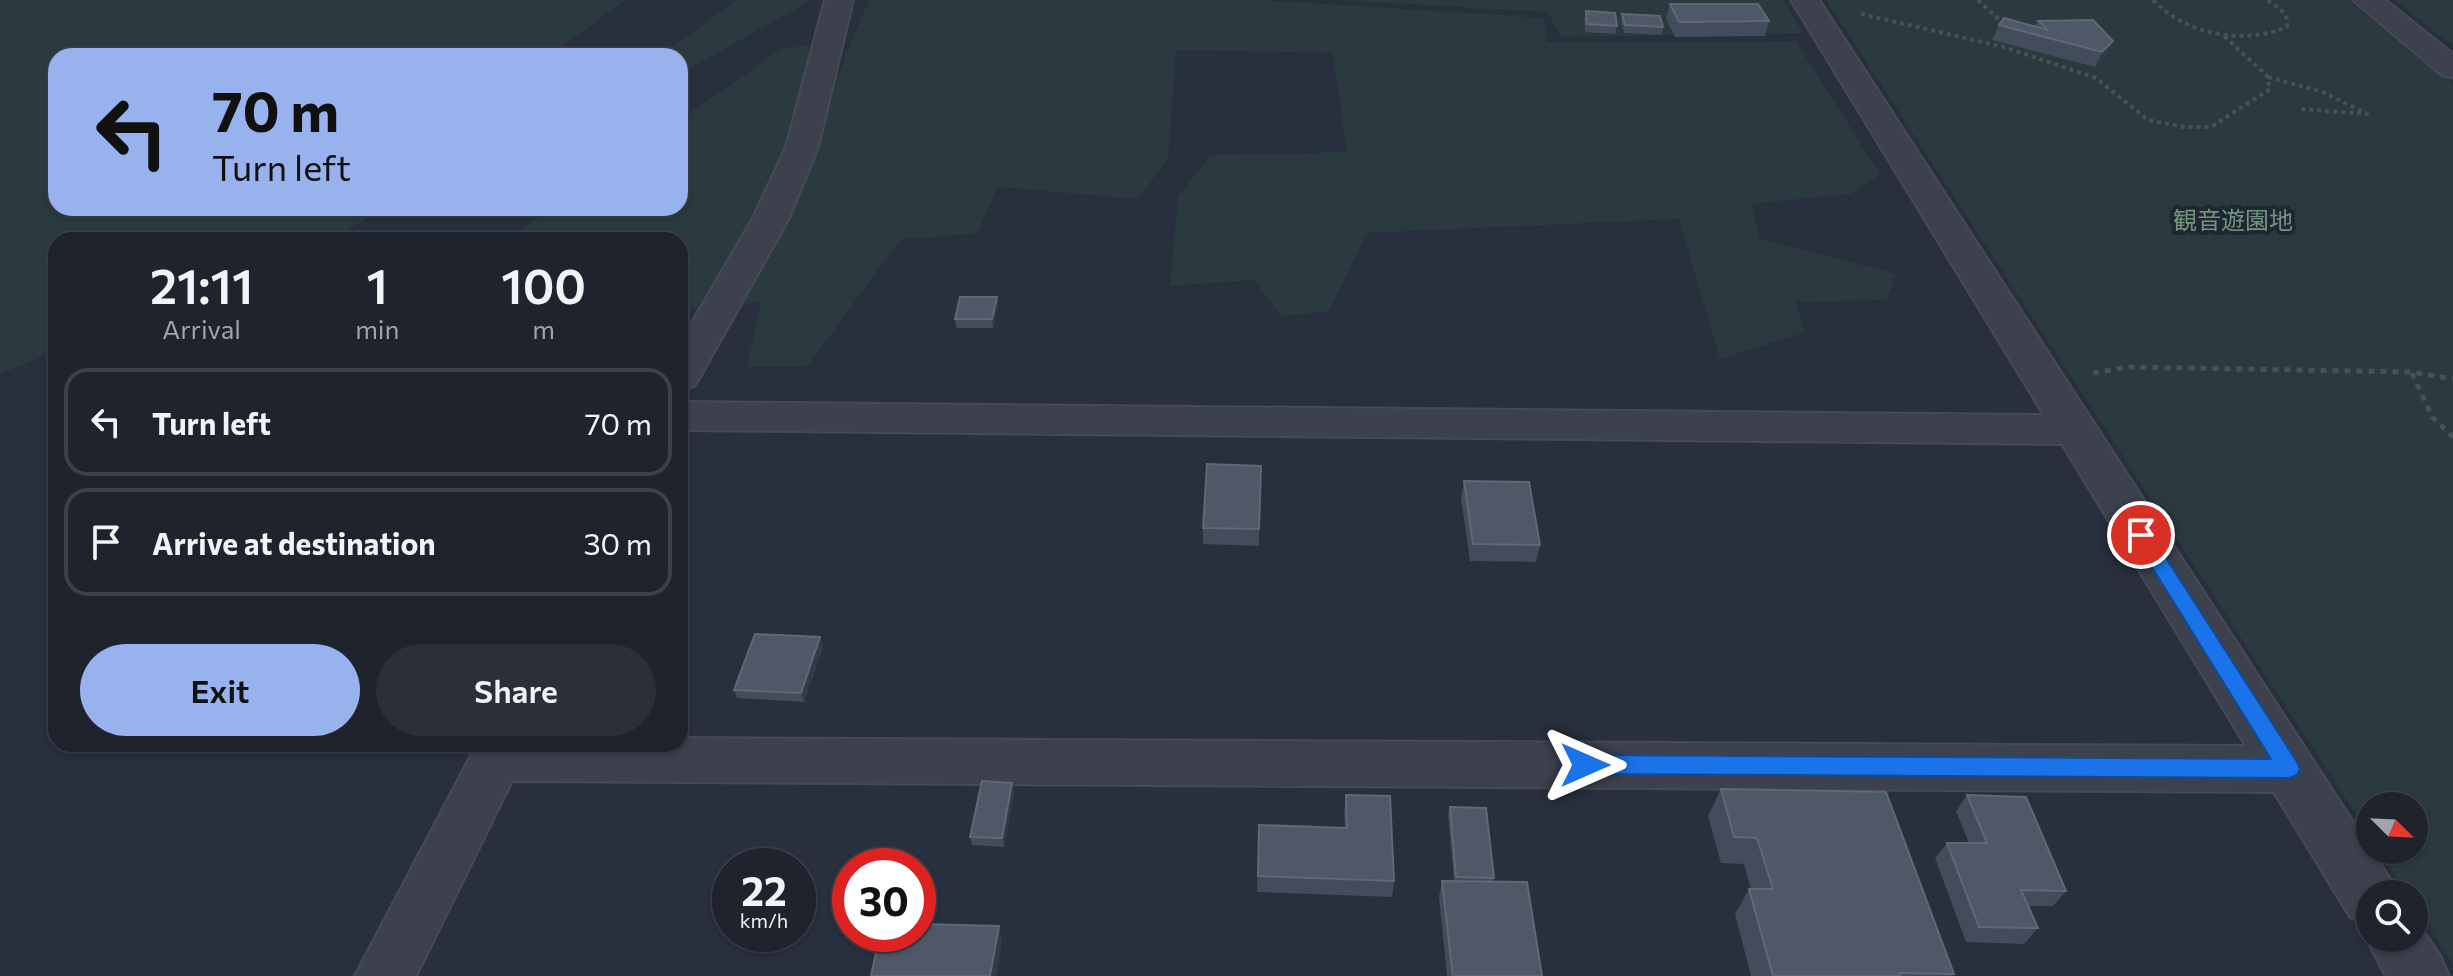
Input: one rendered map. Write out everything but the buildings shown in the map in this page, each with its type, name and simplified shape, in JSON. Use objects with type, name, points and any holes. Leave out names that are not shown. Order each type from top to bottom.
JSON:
[{"type":"street","points":[[688,363],[771,218],[802,147],[839,0]]},
{"type":"street","points":[[1805,0],[2359,880]]},
{"type":"street","points":[[2367,0],[2453,69]]},
{"type":"street","points":[[688,416],[2076,430]]},
{"type":"street","points":[[385,976],[499,752]]},
{"type":"street","points":[[599,752],[2289,769]]},
{"type":"street","points":[[2404,952],[2419,976]]},
{"type":"path","points":[[1805,0],[2004,47],[2043,60],[2096,78],[2148,120],[2184,127],[2211,127],[2270,89],[2267,76]]},
{"type":"path","points":[[1978,0],[2011,30]]},
{"type":"path","points":[[2153,0],[2179,21],[2222,34],[2263,36],[2287,27],[2288,19],[2283,11],[2267,0]]},
{"type":"path","points":[[2222,34],[2267,76],[2323,92],[2367,114],[2300,109]]},
{"type":"path","points":[[2033,50],[2043,60]]},
{"type":"path","points":[[2045,381],[2129,367],[2412,372],[2453,379]]},
{"type":"path","points":[[2412,372],[2432,417],[2453,437]]},
{"type":"green space","points":[[0,0],[626,0],[560,48],[48,48],[48,216],[372,216],[343,232],[48,232],[48,354],[0,374]]},
{"type":"green space","points":[[736,0],[812,0],[688,70],[688,48],[672,48]]},
{"type":"green space","points":[[869,0],[1263,0],[1544,18],[1547,42],[1796,41],[1880,174],[1850,194],[1751,204],[1760,239],[1897,274],[1886,300],[1796,302],[1804,333],[1720,359],[1679,219],[1367,233],[1329,311],[1281,316],[1254,280],[1170,286],[1178,196],[1211,155],[1347,152],[1333,53],[1176,50],[1168,159],[1138,199],[998,187],[977,233],[900,240],[807,367],[747,367],[761,302],[688,308],[688,232],[518,232],[542,216],[688,216],[688,114],[781,49],[810,45],[793,141],[830,93]]},
{"type":"green space","points":[[1336,0],[1783,0],[1803,33],[1560,37],[1548,12]]},
{"type":"green space","name":"観音遊園地","points":[[1826,0],[2348,0],[2453,84],[2453,964],[2428,926],[2428,880],[2399,880],[2388,864],[2428,864],[2428,792],[2356,792],[2356,814]]},
{"type":"green space","points":[[2395,0],[2453,0],[2453,46]]},
{"type":"route","points":[[1585,765],[2289,769],[2141,535]]}]
